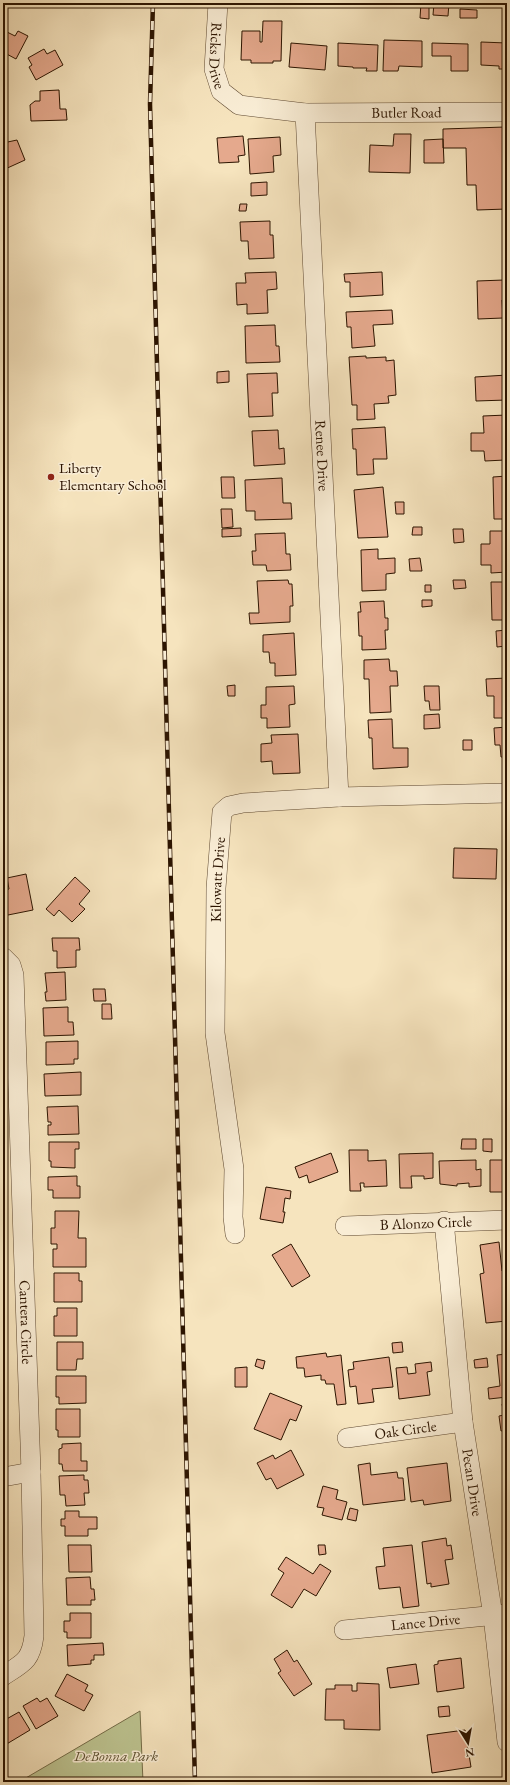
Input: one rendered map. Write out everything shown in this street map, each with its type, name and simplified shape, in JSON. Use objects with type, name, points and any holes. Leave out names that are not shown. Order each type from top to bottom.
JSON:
[{"type":"street","name":"Ricks Drive","points":[[218,3],[214,69],[221,92],[239,105],[305,114]]},
{"type":"street","name":"Butler Road","points":[[305,114],[507,112]]},
{"type":"street","name":"Renee Drive","points":[[305,114],[339,797]]},
{"type":"street","name":"Kilowatt Drive","points":[[235,1234],[233,1217],[234,1169],[215,1033],[216,888],[222,812],[229,806],[243,803],[339,797],[507,794]]},
{"type":"street","name":"Cantera Circle","points":[[3,957],[11,965],[14,975],[31,1472],[34,1636],[33,1647],[28,1658],[3,1676]]},
{"type":"street","name":"B Alonzo Circle","points":[[345,1226],[444,1221],[507,1220]]},
{"type":"street","name":"Pecan Drive","points":[[444,1221],[463,1422],[500,1615],[507,1742]]},
{"type":"street","name":"Oak Circle","points":[[347,1438],[463,1422]]},
{"type":"street","points":[[3,1477],[31,1472]]},
{"type":"street","name":"Lance Drive","points":[[344,1630],[500,1615]]},
{"type":"green space","name":"DeBonna Park","points":[[140,1711],[143,1782],[19,1782]]},
{"type":"building","points":[[421,3],[429,3],[429,19],[420,18]]},
{"type":"building","points":[[434,3],[449,3],[448,16],[433,15]]},
{"type":"building","points":[[460,9],[477,10],[477,18],[460,18]]},
{"type":"building","points":[[263,21],[282,21],[281,61],[273,61],[273,63],[251,63],[251,60],[241,60],[242,31],[260,31],[260,42],[262,42]]},
{"type":"building","points":[[3,30],[15,36],[18,31],[28,36],[16,59],[3,52]]},
{"type":"building","points":[[384,40],[422,41],[422,67],[399,66],[398,71],[383,71]]},
{"type":"building","points":[[481,42],[507,43],[507,69],[499,69],[499,66],[481,65]]},
{"type":"building","points":[[291,43],[327,46],[325,70],[289,67]]},
{"type":"building","points":[[338,43],[378,45],[377,71],[366,71],[367,68],[338,66]]},
{"type":"building","points":[[432,43],[468,44],[468,71],[451,71],[451,56],[432,56]]},
{"type":"building","points":[[44,49],[47,54],[55,50],[63,65],[36,80],[29,67],[32,65],[28,58]]},
{"type":"building","points":[[59,90],[60,109],[66,109],[67,120],[31,121],[30,105],[35,101],[40,101],[40,91]]},
{"type":"building","points":[[505,127],[507,209],[477,210],[476,185],[467,185],[466,148],[443,148],[443,129]]},
{"type":"building","points":[[394,134],[411,134],[410,173],[369,172],[370,145],[393,146]]},
{"type":"building","points":[[243,136],[245,155],[238,156],[239,162],[219,163],[217,138]]},
{"type":"building","points":[[280,137],[281,155],[273,156],[274,172],[250,174],[248,139]]},
{"type":"building","points":[[443,139],[444,163],[424,163],[424,140]]},
{"type":"building","points":[[17,140],[25,160],[3,170],[3,143]]},
{"type":"building","points":[[267,182],[267,195],[251,196],[251,183]]},
{"type":"building","points":[[240,204],[247,204],[246,211],[239,211]]},
{"type":"building","points":[[270,221],[270,235],[273,235],[274,258],[249,259],[248,241],[241,241],[240,222]]},
{"type":"building","points":[[276,272],[277,289],[267,290],[268,313],[247,314],[247,304],[237,305],[236,283],[246,283],[245,273]]},
{"type":"building","points":[[382,272],[383,295],[350,297],[350,282],[345,282],[344,274]]},
{"type":"building","points":[[504,280],[505,299],[502,300],[503,318],[478,319],[477,281]]},
{"type":"building","points":[[392,310],[393,324],[373,325],[375,346],[352,348],[351,327],[347,327],[346,312]]},
{"type":"building","points":[[275,325],[276,346],[279,346],[280,362],[246,363],[245,326]]},
{"type":"building","points":[[366,356],[366,358],[386,357],[386,361],[394,360],[396,395],[388,396],[389,403],[374,404],[375,419],[357,420],[357,405],[352,405],[349,357]]},
{"type":"building","points":[[229,371],[229,382],[217,383],[217,372]]},
{"type":"building","points":[[277,373],[278,393],[272,393],[273,416],[249,417],[247,374]]},
{"type":"building","points":[[507,375],[507,400],[476,401],[475,377]]},
{"type":"building","points":[[507,415],[507,458],[505,458],[505,460],[485,461],[484,451],[471,451],[471,433],[484,433],[483,416]]},
{"type":"building","points":[[385,427],[387,459],[373,459],[374,474],[357,475],[356,449],[353,449],[352,429]]},
{"type":"building","points":[[278,430],[279,449],[284,448],[285,464],[254,466],[252,431]]},
{"type":"building","points":[[507,476],[507,519],[494,519],[493,477]]},
{"type":"building","points":[[221,477],[234,477],[235,498],[222,498]]},
{"type":"building","points":[[282,478],[283,503],[291,503],[292,519],[255,520],[255,511],[246,511],[245,480]]},
{"type":"building","points":[[383,487],[388,537],[358,538],[354,490]]},
{"type":"building","points":[[395,502],[404,502],[404,514],[396,514]]},
{"type":"building","points":[[221,509],[232,509],[233,527],[222,528]]},
{"type":"building","points":[[413,527],[422,527],[422,535],[412,535]]},
{"type":"building","points":[[241,528],[241,536],[222,537],[222,529]]},
{"type":"building","points":[[453,529],[463,529],[464,542],[454,543]]},
{"type":"building","points":[[490,531],[507,531],[507,572],[491,573],[491,565],[481,565],[481,544],[490,544]]},
{"type":"building","points":[[285,533],[286,554],[290,554],[291,570],[267,571],[266,565],[253,565],[252,551],[256,551],[255,534]]},
{"type":"building","points":[[378,549],[378,559],[395,558],[395,573],[386,574],[386,590],[362,591],[361,550]]},
{"type":"building","points":[[420,558],[422,571],[410,571],[409,559]]},
{"type":"building","points":[[288,580],[289,584],[292,584],[293,606],[290,606],[290,622],[250,624],[249,613],[259,613],[257,581]]},
{"type":"building","points":[[453,580],[465,580],[466,588],[454,589]]},
{"type":"building","points":[[491,582],[507,582],[507,620],[492,620]]},
{"type":"building","points":[[425,585],[431,585],[431,592],[425,592]]},
{"type":"building","points":[[422,600],[432,600],[432,606],[422,607]]},
{"type":"building","points":[[384,601],[385,618],[388,618],[388,630],[385,630],[386,649],[362,650],[362,636],[359,636],[358,612],[361,612],[360,602]]},
{"type":"building","points":[[507,630],[507,669],[506,646],[497,647],[496,631]]},
{"type":"building","points":[[294,633],[296,675],[275,676],[275,663],[270,663],[269,652],[263,652],[263,635]]},
{"type":"building","points":[[389,659],[390,671],[397,671],[398,686],[390,686],[391,712],[370,713],[369,679],[364,679],[364,660]]},
{"type":"building","points":[[507,678],[507,718],[494,718],[494,696],[487,696],[486,679]]},
{"type":"building","points":[[235,685],[235,696],[228,696],[227,686]]},
{"type":"building","points":[[294,686],[295,704],[289,705],[290,727],[267,728],[267,718],[261,718],[261,705],[266,705],[266,687]]},
{"type":"building","points":[[424,686],[439,686],[440,710],[430,710],[429,701],[425,701]]},
{"type":"building","points":[[439,714],[440,728],[424,729],[424,715]]},
{"type":"building","points":[[392,719],[393,748],[408,748],[408,767],[373,769],[372,738],[369,738],[368,720]]},
{"type":"building","points":[[507,727],[506,768],[506,757],[501,757],[500,745],[495,745],[494,728]]},
{"type":"building","points":[[298,734],[300,773],[273,774],[272,761],[261,762],[261,744],[272,743],[271,735]]},
{"type":"building","points":[[463,740],[472,740],[472,750],[463,750]]},
{"type":"building","points":[[454,848],[497,849],[496,879],[453,878]]},
{"type":"building","points":[[26,874],[33,910],[3,916],[3,891],[9,889],[7,878]]},
{"type":"building","points":[[75,877],[90,891],[79,904],[85,909],[72,922],[59,910],[54,916],[46,909]]},
{"type":"building","points":[[52,938],[79,938],[80,950],[76,950],[76,967],[57,968],[57,951],[53,951]]},
{"type":"building","points":[[65,972],[66,1000],[46,1001],[45,992],[47,992],[45,973]]},
{"type":"building","points":[[93,989],[105,989],[106,1001],[94,1001]]},
{"type":"building","points":[[102,1004],[111,1004],[112,1019],[102,1019]]},
{"type":"building","points":[[68,1007],[68,1022],[73,1022],[74,1035],[44,1036],[43,1008]]},
{"type":"building","points":[[78,1041],[78,1059],[74,1059],[74,1064],[46,1065],[46,1042]]},
{"type":"building","points":[[81,1072],[81,1095],[45,1096],[44,1074]]},
{"type":"building","points":[[78,1106],[79,1134],[48,1135],[48,1125],[51,1125],[51,1122],[48,1122],[47,1107]]},
{"type":"building","points":[[462,1139],[476,1139],[476,1149],[461,1149]]},
{"type":"building","points":[[483,1139],[492,1139],[492,1152],[483,1151]]},
{"type":"building","points":[[49,1142],[79,1142],[79,1149],[75,1149],[75,1168],[51,1167],[51,1161],[49,1161]]},
{"type":"building","points":[[349,1150],[368,1150],[368,1161],[386,1160],[387,1186],[364,1187],[364,1183],[360,1183],[361,1191],[350,1191]]},
{"type":"building","points":[[331,1153],[338,1172],[309,1183],[307,1175],[299,1178],[295,1167]]},
{"type":"building","points":[[433,1153],[433,1178],[424,1179],[424,1176],[411,1176],[412,1188],[400,1188],[399,1154]]},
{"type":"building","points":[[476,1160],[476,1170],[481,1169],[481,1186],[469,1187],[469,1183],[457,1184],[457,1186],[440,1184],[439,1161]]},
{"type":"building","points":[[490,1160],[507,1160],[507,1192],[490,1192]]},
{"type":"building","points":[[77,1176],[77,1186],[80,1186],[80,1198],[53,1198],[53,1190],[48,1190],[48,1177]]},
{"type":"building","points":[[266,1187],[291,1191],[290,1199],[285,1198],[283,1223],[260,1219]]},
{"type":"building","points":[[55,1211],[79,1211],[78,1238],[86,1238],[86,1267],[53,1267],[53,1249],[57,1249],[57,1244],[51,1244],[51,1228],[55,1228]]},
{"type":"building","points":[[499,1242],[502,1271],[507,1270],[507,1321],[486,1323],[480,1274],[484,1273],[480,1245]]},
{"type":"building","points":[[291,1244],[310,1276],[292,1287],[272,1255]]},
{"type":"building","points":[[54,1273],[79,1273],[79,1281],[82,1281],[82,1302],[54,1302]]},
{"type":"building","points":[[57,1308],[77,1308],[77,1336],[54,1336],[54,1316],[57,1316]]},
{"type":"building","points":[[57,1342],[83,1342],[83,1359],[77,1359],[76,1370],[57,1370]]},
{"type":"building","points":[[402,1342],[403,1352],[393,1353],[392,1343]]},
{"type":"building","points":[[326,1353],[327,1357],[341,1355],[346,1404],[337,1405],[334,1384],[326,1384],[325,1380],[321,1380],[321,1375],[305,1377],[304,1368],[297,1368],[296,1357]]},
{"type":"building","points":[[507,1354],[507,1397],[489,1399],[488,1388],[500,1386],[497,1355]]},
{"type":"building","points":[[389,1357],[393,1387],[372,1389],[374,1402],[358,1404],[356,1386],[350,1387],[348,1370],[354,1369],[353,1362]]},
{"type":"building","points":[[487,1358],[488,1367],[475,1368],[474,1360]]},
{"type":"building","points":[[257,1359],[265,1361],[263,1369],[255,1366]]},
{"type":"building","points":[[431,1362],[432,1371],[427,1372],[430,1395],[399,1399],[396,1368],[407,1367],[408,1374],[416,1373],[415,1364]]},
{"type":"building","points":[[247,1367],[247,1387],[235,1387],[235,1368]]},
{"type":"building","points":[[56,1376],[86,1376],[86,1403],[59,1404],[59,1397],[56,1397]]},
{"type":"building","points":[[270,1393],[302,1406],[296,1421],[290,1419],[281,1440],[254,1429]]},
{"type":"building","points":[[507,1403],[507,1430],[501,1431],[499,1416],[504,1415],[502,1404]]},
{"type":"building","points":[[56,1409],[80,1409],[80,1437],[58,1437],[58,1430],[56,1430]]},
{"type":"building","points":[[81,1443],[81,1461],[87,1461],[87,1471],[63,1471],[62,1464],[59,1464],[59,1449],[62,1448],[62,1444]]},
{"type":"building","points":[[291,1450],[304,1475],[277,1489],[271,1478],[266,1480],[257,1463],[273,1455],[275,1459]]},
{"type":"building","points":[[504,1451],[507,1451],[507,1474]]},
{"type":"building","points":[[370,1463],[371,1475],[397,1472],[398,1478],[403,1478],[405,1500],[363,1505],[358,1465]]},
{"type":"building","points":[[447,1463],[451,1501],[424,1505],[423,1500],[411,1502],[407,1468]]},
{"type":"building","points":[[84,1475],[84,1480],[88,1480],[89,1493],[84,1493],[85,1505],[66,1506],[65,1495],[60,1495],[59,1476]]},
{"type":"building","points":[[323,1486],[338,1490],[336,1499],[347,1502],[342,1520],[322,1515],[324,1508],[317,1507]]},
{"type":"building","points":[[350,1508],[358,1510],[356,1521],[347,1519]]},
{"type":"building","points":[[65,1511],[79,1511],[79,1517],[97,1517],[97,1529],[88,1529],[88,1536],[65,1536],[65,1526],[61,1526],[61,1519],[65,1519]]},
{"type":"building","points":[[446,1538],[447,1546],[451,1545],[453,1559],[445,1560],[449,1584],[431,1587],[431,1583],[427,1584],[422,1542]]},
{"type":"building","points":[[68,1545],[91,1545],[92,1572],[69,1572]]},
{"type":"building","points":[[318,1545],[325,1545],[326,1554],[319,1555]]},
{"type":"building","points":[[412,1545],[419,1606],[403,1608],[400,1587],[379,1589],[376,1567],[385,1566],[383,1548]]},
{"type":"building","points":[[286,1557],[313,1574],[320,1564],[331,1571],[316,1596],[304,1589],[292,1608],[271,1595],[284,1573],[278,1569]]},
{"type":"building","points":[[90,1577],[91,1589],[94,1589],[95,1600],[91,1600],[91,1605],[67,1605],[66,1578]]},
{"type":"building","points":[[70,1613],[91,1613],[91,1638],[67,1638],[67,1632],[64,1632],[64,1621],[70,1621]]},
{"type":"building","points":[[103,1643],[104,1655],[94,1655],[94,1660],[91,1660],[91,1664],[68,1666],[67,1645]]},
{"type":"building","points":[[287,1650],[294,1662],[297,1660],[312,1684],[294,1696],[278,1673],[281,1671],[274,1659]]},
{"type":"building","points":[[461,1658],[464,1688],[437,1692],[434,1665],[438,1664],[438,1661]]},
{"type":"building","points":[[416,1664],[419,1684],[390,1688],[387,1668]]},
{"type":"building","points":[[67,1674],[88,1685],[85,1691],[93,1695],[84,1711],[55,1696]]},
{"type":"building","points":[[357,1683],[379,1684],[380,1730],[344,1729],[344,1720],[325,1720],[326,1689],[335,1689],[335,1685],[352,1685],[352,1691],[357,1691]]},
{"type":"building","points":[[37,1698],[40,1702],[47,1698],[58,1716],[36,1729],[23,1706]]},
{"type":"building","points":[[449,1706],[450,1716],[439,1717],[438,1707]]},
{"type":"building","points":[[19,1712],[30,1730],[5,1745],[3,1742],[3,1721]]},
{"type":"building","points":[[465,1730],[471,1767],[432,1773],[427,1735]]},
{"type":"building","points":[[447,1778],[447,1782],[426,1782],[425,1780]]},
{"type":"railway","points":[[153,3],[150,104],[195,1782]]},
{"type":"place","name":"Liberty Elementary School","points":[[51,477]]}]
